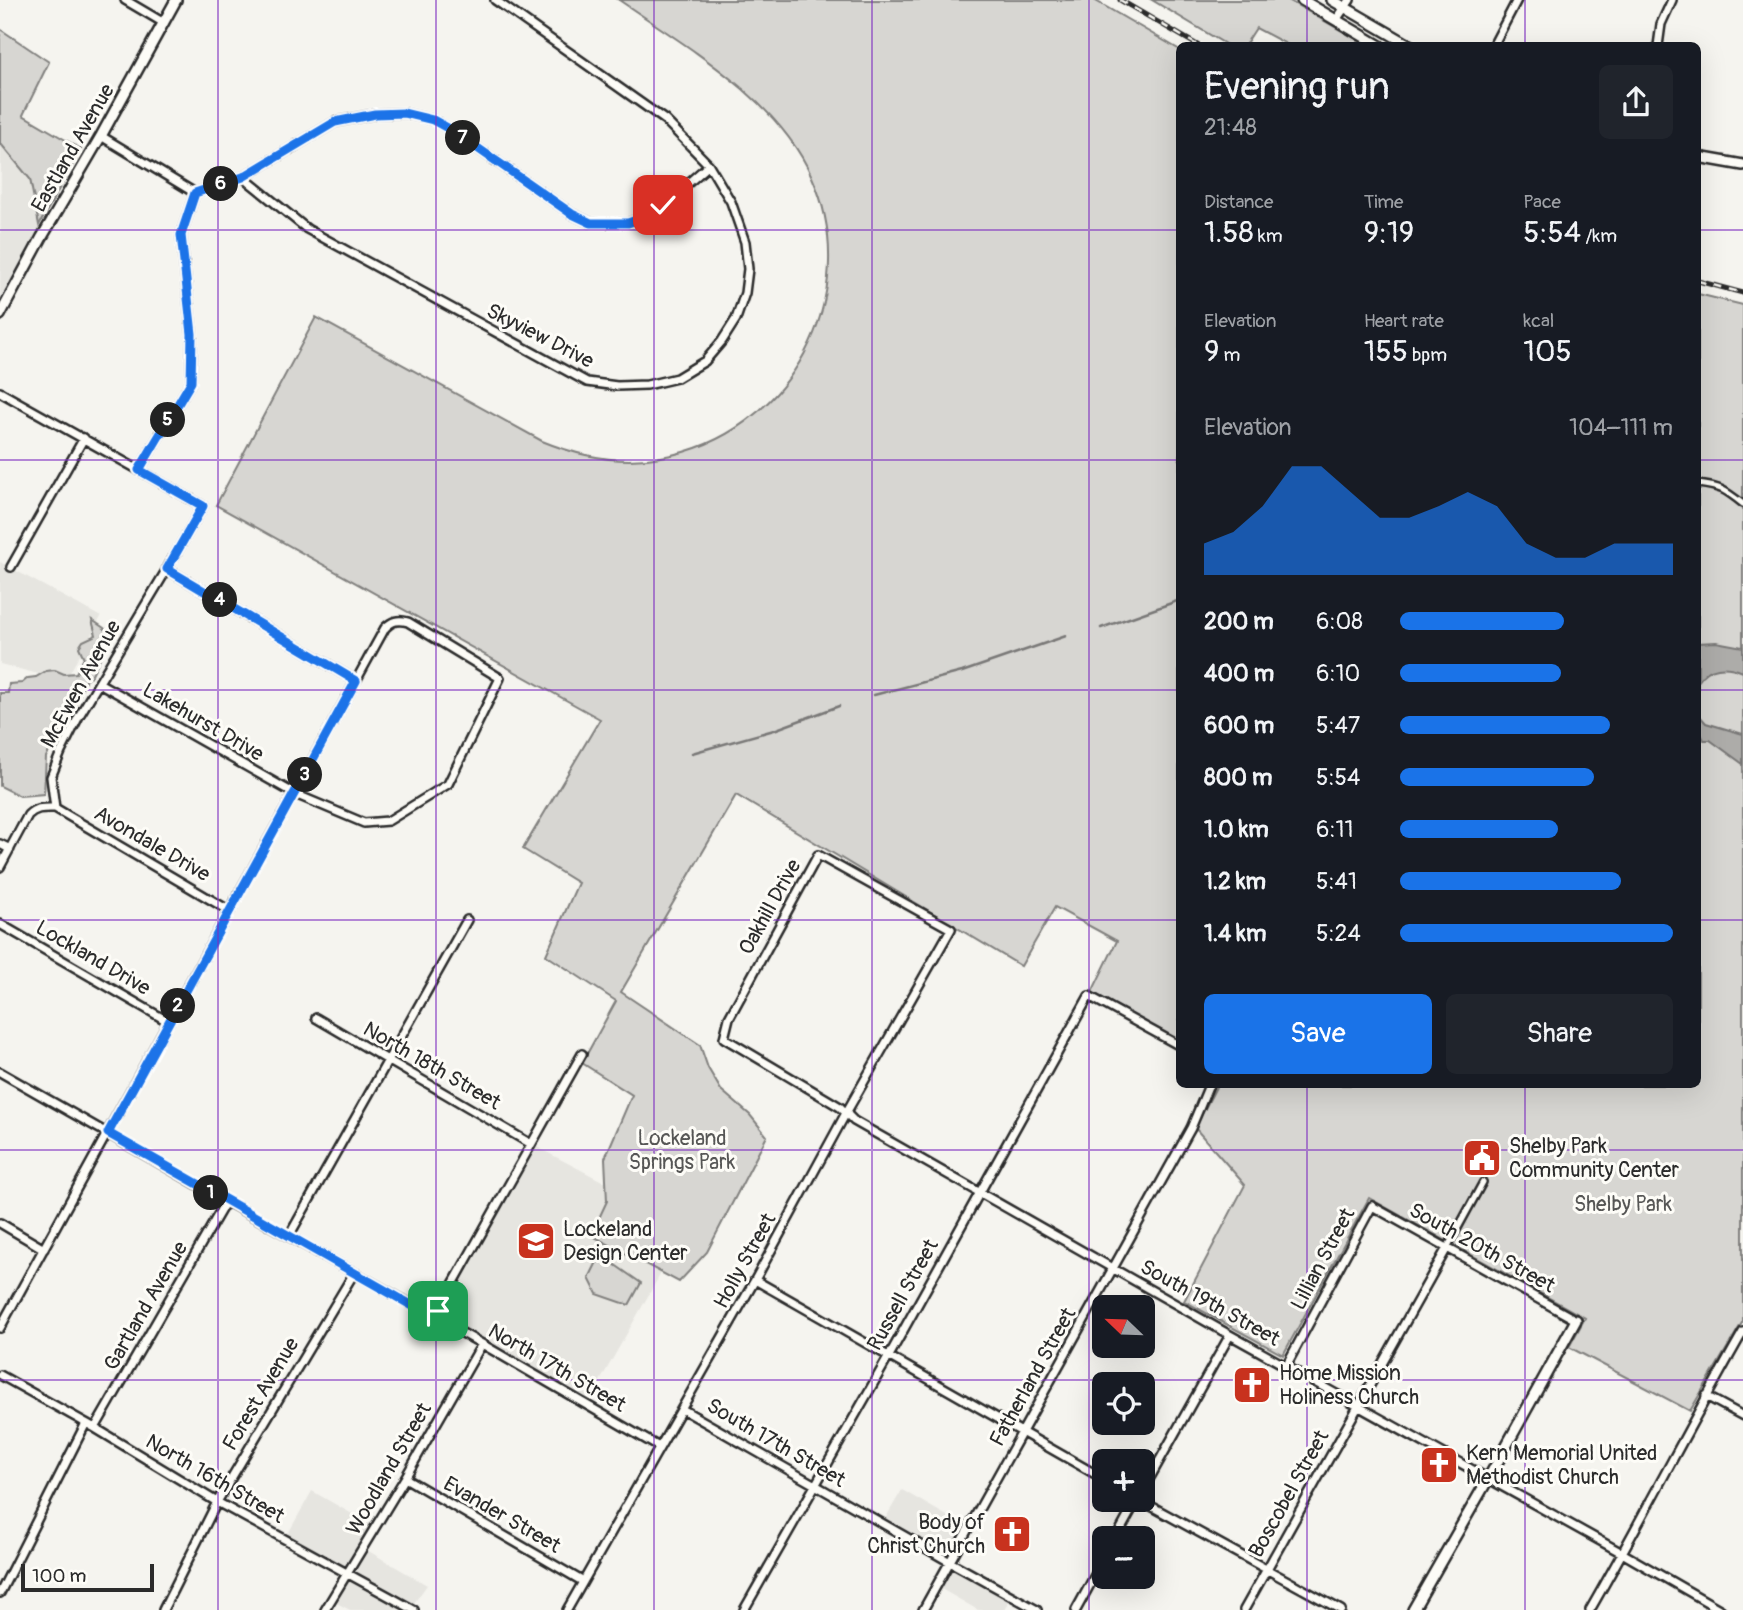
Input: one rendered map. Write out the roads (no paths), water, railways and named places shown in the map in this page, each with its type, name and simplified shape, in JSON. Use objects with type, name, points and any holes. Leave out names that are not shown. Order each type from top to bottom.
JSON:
[{"type":"street","points":[[125,0],[164,23]]},
{"type":"street","name":"Eastland Avenue","points":[[0,314],[176,0]]},
{"type":"street","name":"Skyview Drive","points":[[243,177],[307,229],[587,382],[617,386],[647,385],[677,378],[705,361],[736,319],[747,281],[745,243],[731,202],[709,165],[665,120],[495,0]]},
{"type":"street","points":[[1302,0],[1373,42]]},
{"type":"street","points":[[1332,0],[1348,4],[1405,42]]},
{"type":"street","points":[[1495,42],[1517,0]]},
{"type":"street","points":[[1659,42],[1661,23],[1672,0]]},
{"type":"street","points":[[1336,20],[1348,4]]},
{"type":"street","points":[[102,136],[195,193],[243,177],[335,122],[375,114],[404,113],[433,120],[453,131],[572,214],[591,223],[628,223],[645,217],[709,165]]},
{"type":"street","points":[[1701,158],[1743,165]]},
{"type":"street","points":[[0,392],[139,470],[191,382],[192,334],[181,235],[195,193]]},
{"type":"street","points":[[11,567],[84,438]]},
{"type":"street","name":"McEwen Avenue","points":[[55,808],[51,777],[61,752],[79,716],[203,506],[139,470]]},
{"type":"street","points":[[1701,484],[1725,489],[1743,504]]},
{"type":"street","points":[[0,1328],[356,681],[167,569]]},
{"type":"street","name":"Lakehurst Drive","points":[[99,683],[295,794],[363,823],[388,821],[448,783],[500,678],[408,622],[397,620],[385,628],[356,681]]},
{"type":"street","points":[[0,867],[28,815],[33,810],[55,808]]},
{"type":"street","name":"Avondale Drive","points":[[55,808],[230,911]]},
{"type":"street","points":[[0,844],[10,849]]},
{"type":"street","name":"Oakhill Drive","points":[[724,1038],[729,1018],[818,855],[951,929]]},
{"type":"street","points":[[289,1236],[467,920]]},
{"type":"street","name":"Lockland Drive","points":[[0,924],[169,1022]]},
{"type":"street","name":"Holly Street","points":[[567,1610],[951,929]]},
{"type":"street","name":"Russell Street","points":[[744,1610],[1089,996],[1176,1044]]},
{"type":"street","name":"North 18th Street","points":[[316,1018],[531,1144]]},
{"type":"street","name":"South 19th Street","points":[[724,1038],[839,1107],[854,1121],[1721,1610]]},
{"type":"street","points":[[434,1318],[582,1054]]},
{"type":"street","name":"North 17th Street","points":[[0,1072],[659,1447]]},
{"type":"street","name":"Fatherland Street","points":[[923,1610],[1191,1128],[1208,1088]]},
{"type":"street","points":[[1447,1248],[1483,1182]]},
{"type":"street","name":"Gartland Avenue","points":[[95,1428],[226,1201]]},
{"type":"street","name":"South 20th Street","points":[[1372,1206],[1576,1320]]},
{"type":"street","name":"Lillian Street","points":[[1286,1366],[1372,1206]]},
{"type":"street","points":[[0,1223],[44,1249]]},
{"type":"street","name":"Boscobel Street","points":[[1244,1610],[1447,1248]]},
{"type":"street","name":"Forest Avenue","points":[[163,1610],[217,1502],[354,1273]]},
{"type":"street","points":[[755,1280],[1092,1472]]},
{"type":"street","points":[[1413,1610],[1576,1320]]},
{"type":"street","points":[[1590,1610],[1743,1332]]},
{"type":"street","points":[[1155,1469],[1230,1335]]},
{"type":"street","name":"Woodland Street","points":[[325,1610],[482,1345]]},
{"type":"street","name":"North 16th Street","points":[[0,1375],[95,1428],[217,1502],[414,1610]]},
{"type":"street","points":[[1706,1396],[1743,1416]]},
{"type":"street","name":"South 17th Street","points":[[681,1409],[1037,1610]]},
{"type":"street","points":[[0,1593],[86,1423]]},
{"type":"street","name":"Evander Street","points":[[405,1478],[582,1581]]},
{"type":"street","points":[[1155,1509],[1341,1610]]},
{"type":"street","points":[[1076,1610],[1092,1581]]},
{"type":"waterway","points":[[1101,628],[1176,601]]},
{"type":"waterway","points":[[874,695],[962,672],[1066,636]]},
{"type":"waterway","points":[[692,753],[774,730],[839,706]]},
{"type":"railway","points":[[1120,0],[1192,42]]},
{"type":"railway","points":[[1701,282],[1743,293]]},
{"type":"place","name":"Shelby Park Community Center","points":[[1482,1158]]},
{"type":"place","name":"Lockeland Design Center","points":[[536,1241]]},
{"type":"place","name":"Home Mission Holiness Church","points":[[1252,1385]]},
{"type":"place","name":"Kern Memorial United Methodist Church","points":[[1439,1465]]},
{"type":"place","name":"Body of Christ Church","points":[[1012,1534]]},
{"type":"park label","name":"Lockeland Springs Park","points":[[682,1150]]},
{"type":"park label","name":"Shelby Park","points":[[1623,1204]]}]
